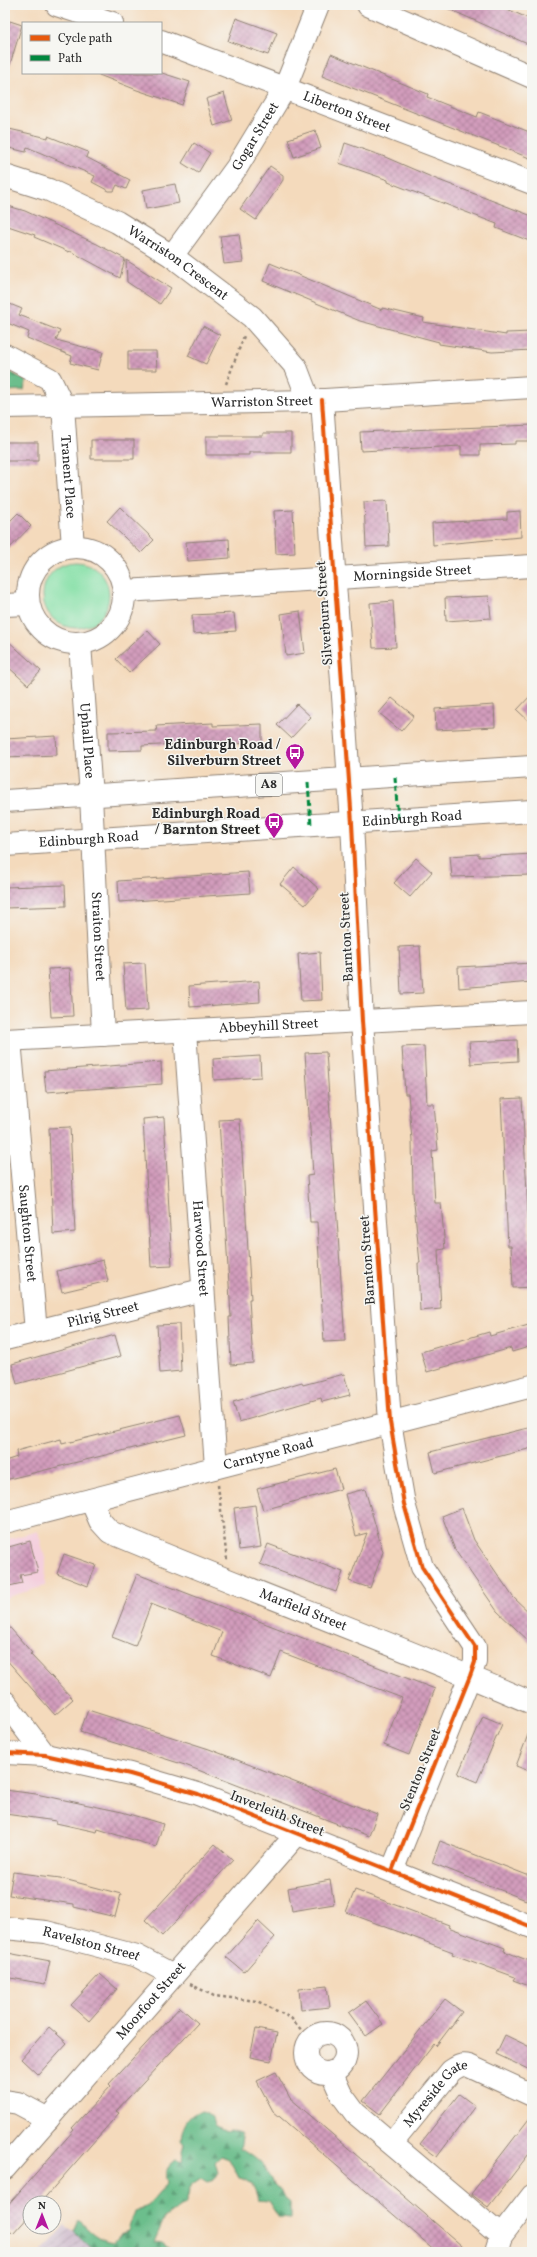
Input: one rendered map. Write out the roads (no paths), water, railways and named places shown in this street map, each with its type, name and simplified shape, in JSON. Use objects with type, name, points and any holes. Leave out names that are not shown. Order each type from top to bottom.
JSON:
[{"type":"street","points":[[57,5],[109,22]]},
{"type":"street","name":"Gogar Street","points":[[172,256],[237,167],[285,88],[318,5]]},
{"type":"street","points":[[368,5],[532,77]]},
{"type":"street","name":"Liberton Street","points":[[162,41],[532,183]]},
{"type":"street","name":"Warriston Crescent","points":[[5,176],[50,190],[111,219],[172,256],[252,317],[296,367],[316,401]]},
{"type":"street","points":[[5,355],[50,379],[63,406]]},
{"type":"street","name":"Warriston Street","points":[[5,407],[316,401],[532,388]]},
{"type":"street","name":"Silverburn Street","points":[[316,401],[333,578],[352,823]]},
{"type":"street","name":"Tranent Place","points":[[63,406],[74,547]]},
{"type":"street","points":[[74,547],[88,548],[108,559],[121,576],[125,591],[124,606],[118,620],[108,632],[95,640],[80,644],[66,643],[46,634],[33,617],[28,604],[28,588],[33,572],[44,559],[58,550],[74,547]]},
{"type":"street","name":"Morningside Street","points":[[125,591],[532,566]]},
{"type":"street","points":[[5,604],[28,604]]},
{"type":"street","name":"Uphall Place","points":[[80,644],[92,839]]},
{"type":"street","name":"A8","points":[[5,801],[532,768]]},
{"type":"street","name":"Edinburgh Road","points":[[5,845],[532,811]]},
{"type":"street","name":"Barnton Street","points":[[352,823],[362,1021],[390,1422],[404,1504],[422,1567],[475,1647],[475,1662],[470,1676]]},
{"type":"street","name":"Straiton Street","points":[[92,839],[103,1035]]},
{"type":"street","name":"Abbeyhill Street","points":[[8,1040],[532,1012]]},
{"type":"street","name":"Harwood Street","points":[[185,1031],[202,1290],[216,1467]]},
{"type":"street","name":"Saughton Street","points":[[8,1040],[36,1331]]},
{"type":"street","name":"Pilrig Street","points":[[5,1339],[202,1290]]},
{"type":"street","name":"Carntyne Road","points":[[5,1522],[532,1386]]},
{"type":"street","name":"Marfield Street","points":[[91,1500],[100,1521],[110,1532],[230,1582],[470,1676],[532,1703]]},
{"type":"street","name":"Stenton Street","points":[[392,1871],[470,1676]]},
{"type":"street","points":[[5,1702],[46,1755]]},
{"type":"street","name":"Inverleith Street","points":[[5,1753],[46,1755],[130,1774],[198,1794],[532,1927]]},
{"type":"street","name":"Moorfoot Street","points":[[5,2168],[297,1834]]},
{"type":"street","name":"Ravelston Street","points":[[5,1928],[46,1932],[137,1956],[173,1976]]},
{"type":"street","points":[[322,2033],[335,2035],[341,2039],[346,2052],[345,2058],[337,2069],[331,2072],[318,2072],[309,2064],[306,2051],[310,2040],[322,2033]]},
{"type":"street","name":"Myreside Gate","points":[[392,2143],[457,2066],[464,2064],[532,2095]]},
{"type":"street","name":"Myreside Gate","points":[[331,2072],[341,2094],[355,2113],[392,2143],[498,2244],[532,2196]]},
{"type":"street","points":[[5,2101],[18,2102],[48,2119]]},
{"type":"place","name":"Edinburgh Road / Silverburn Street","points":[[295,770]]},
{"type":"place","name":"Edinburgh Road / Barnton Street","points":[[274,839]]}]
